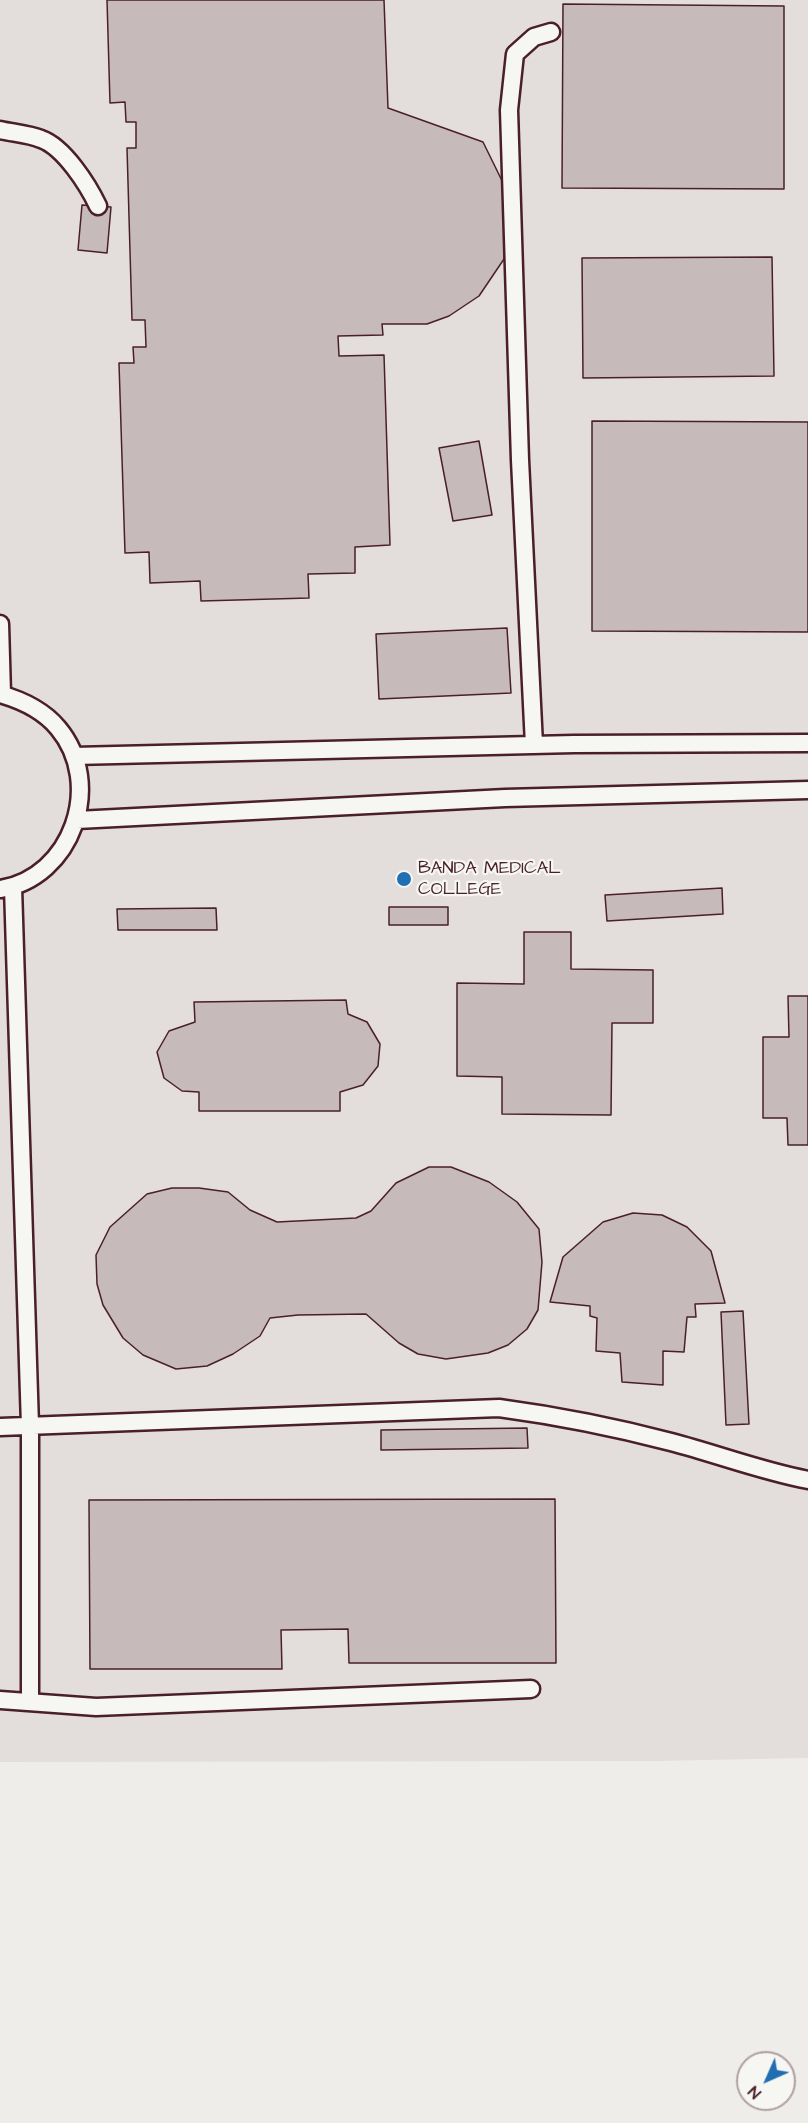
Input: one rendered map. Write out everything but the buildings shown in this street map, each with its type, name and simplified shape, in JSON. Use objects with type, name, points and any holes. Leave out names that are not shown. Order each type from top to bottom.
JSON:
[{"type":"lane","points":[[534,745],[520,460],[510,110],[515,54],[534,37],[551,32]]},
{"type":"lane","points":[[0,130],[44,139],[72,164],[87,183],[98,206]]},
{"type":"lane","points":[[0,624],[1,694],[33,706],[58,728],[74,756],[81,788],[77,820],[64,849],[41,872],[6,888],[30,1426],[30,1702]]},
{"type":"lane","points":[[74,756],[534,745],[808,743]]},
{"type":"lane","points":[[77,820],[505,798],[808,790]]},
{"type":"lane","points":[[0,1427],[500,1408],[577,1419],[673,1442],[766,1472],[808,1480]]},
{"type":"lane","points":[[0,1700],[96,1707],[531,1689]]},
{"type":"shaded area","name":"BANDA MEDICAL COLLEGE","points":[[0,0],[808,0],[808,1758],[656,1761],[0,1762]]},
{"type":"place","name":"BANDA MEDICAL COLLEGE","points":[[404,879]]}]
